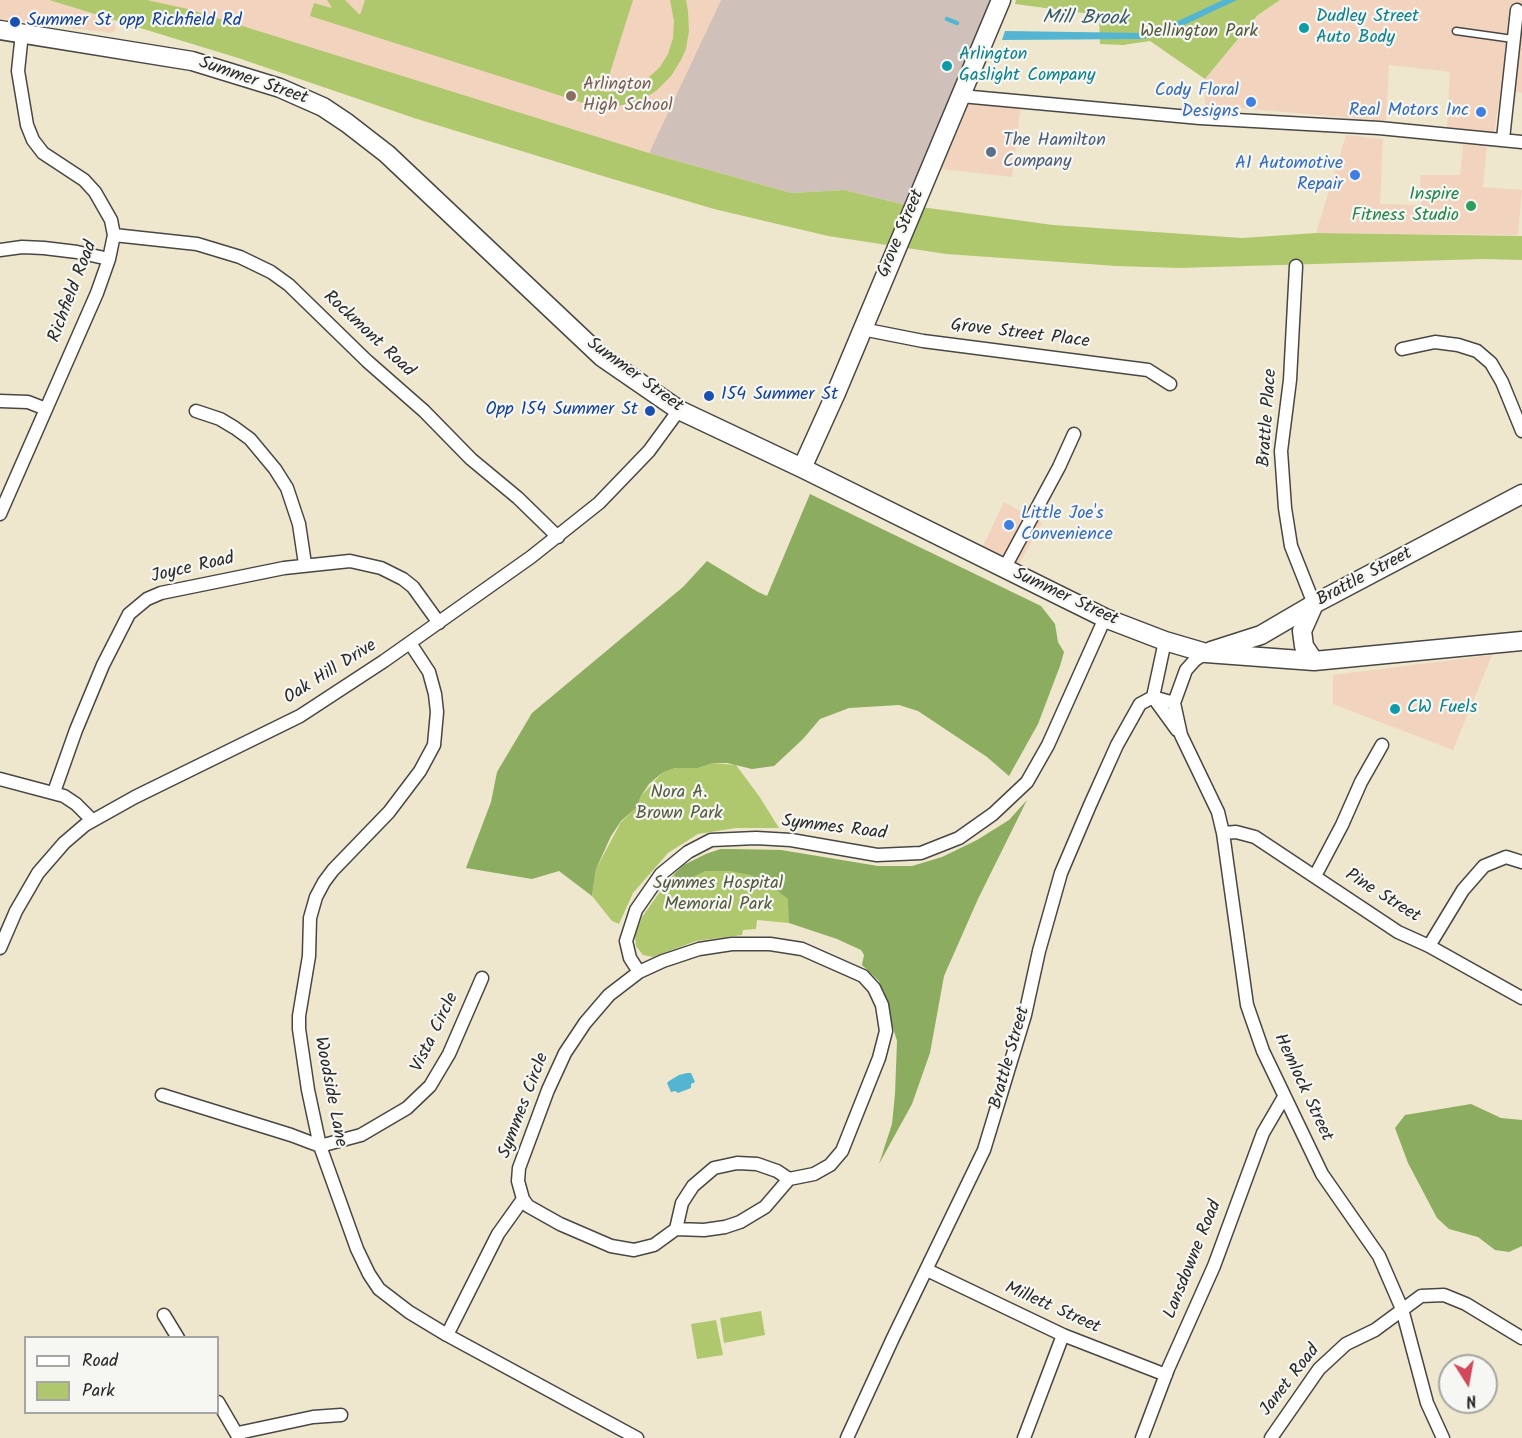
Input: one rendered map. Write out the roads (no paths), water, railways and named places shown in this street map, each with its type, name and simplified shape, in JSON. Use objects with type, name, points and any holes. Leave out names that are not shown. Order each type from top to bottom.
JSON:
[{"type":"main road","name":"Grove Street","points":[[802,468],[836,393],[1001,0]]},
{"type":"main road","name":"Summer Street","points":[[0,30],[192,61],[280,88],[323,107],[387,154],[602,357],[679,410],[802,468],[1105,618],[1206,653],[1314,661],[1522,641]]},
{"type":"main road","name":"Brattle Street","points":[[1206,653],[1261,635],[1314,604],[1522,494]]},
{"type":"main road","points":[[1314,604],[1302,631],[1304,646],[1314,661]]},
{"type":"street","points":[[1503,139],[1517,10]]},
{"type":"street","name":"Richfield Road","points":[[0,514],[97,293],[109,260],[114,234],[111,220],[95,192],[84,180],[43,153],[33,140],[27,125],[18,71],[22,33]]},
{"type":"street","points":[[961,96],[1108,111],[1379,128],[1522,142]]},
{"type":"street","name":"Rockmont Road","points":[[114,234],[170,240],[219,250],[271,272],[289,285],[367,361],[424,411],[471,459],[518,498],[558,537]]},
{"type":"street","points":[[0,250],[22,247],[44,248],[77,252],[109,260]]},
{"type":"street","name":"Brattle Place","points":[[1296,266],[1290,380],[1281,451],[1285,508],[1291,546],[1314,604]]},
{"type":"street","name":"Grove Street Place","points":[[862,329],[923,341],[1148,370],[1170,384]]},
{"type":"street","points":[[1402,349],[1435,342],[1478,351],[1491,363],[1502,382],[1522,431]]},
{"type":"street","points":[[0,401],[28,402],[46,409]]},
{"type":"street","name":"Oak Hill Drive","points":[[0,948],[16,911],[38,873],[64,843],[92,820],[300,716],[439,623],[558,537],[599,503],[640,460],[679,410]]},
{"type":"street","points":[[196,411],[220,419],[236,428],[250,440],[275,469],[287,488],[299,524],[305,564]]},
{"type":"street","points":[[1004,569],[1059,467],[1074,434]]},
{"type":"street","name":"Joyce Road","points":[[54,792],[103,665],[122,626],[139,604],[147,598],[161,593],[305,564],[350,561],[391,571],[413,587],[439,623]]},
{"type":"street","name":"Symmes Road","points":[[639,972],[630,957],[626,941],[636,910],[661,874],[688,852],[711,840],[756,838],[791,840],[877,855],[921,853],[959,838],[993,814],[1028,782],[1048,745],[1105,618]]},
{"type":"street","points":[[1166,641],[1153,697],[1173,703],[1186,670],[1206,653]]},
{"type":"street","name":"Woodside Lane","points":[[410,643],[429,672],[435,694],[437,712],[434,745],[420,771],[394,806],[324,882],[316,897],[310,918],[309,956],[299,1029],[306,1080],[320,1146],[357,1249],[375,1284],[397,1303],[447,1335],[637,1438]]},
{"type":"street","name":"Hemlock Street","points":[[1153,697],[1182,735]]},
{"type":"street","name":"Brattle Street","points":[[847,1438],[984,1150],[1015,1049],[1061,873],[1117,745],[1140,704],[1153,697]]},
{"type":"street","name":"Hemlock Street","points":[[1173,703],[1182,735],[1218,812],[1248,1005],[1263,1051],[1322,1174],[1379,1256],[1402,1309],[1427,1403],[1442,1437]]},
{"type":"street","points":[[1315,876],[1342,825],[1361,782],[1382,745]]},
{"type":"street","points":[[0,779],[54,792],[76,804],[92,820]]},
{"type":"street","name":"Pine Street","points":[[1223,833],[1236,832],[1255,837],[1398,932],[1429,946],[1522,998]]},
{"type":"street","points":[[1429,946],[1464,890],[1484,866],[1506,857],[1522,862]]},
{"type":"street","name":"Symmes Circle","points":[[523,1199],[518,1181],[519,1168],[548,1090],[565,1053],[585,1023],[609,995],[639,972],[699,949],[732,944],[770,944],[802,949],[830,960],[863,976],[874,988],[882,1005],[886,1030],[879,1058],[842,1150],[830,1165],[813,1174],[789,1179]]},
{"type":"street","name":"Vista Circle","points":[[320,1146],[346,1140],[374,1129],[423,1096],[440,1072],[449,1054],[482,978]]},
{"type":"street","points":[[162,1095],[320,1146]]},
{"type":"street","name":"Lansdowne Road","points":[[1143,1438],[1166,1375],[1214,1266],[1263,1133],[1284,1097]]},
{"type":"street","points":[[447,1335],[498,1234],[523,1199],[528,1206],[560,1224],[611,1246],[634,1250],[654,1245],[676,1229],[704,1230],[725,1227],[747,1219],[765,1207],[789,1179],[777,1171],[757,1164],[736,1163],[714,1168],[693,1186],[682,1203],[676,1229]]},
{"type":"street","name":"Millett Street","points":[[927,1270],[1064,1335],[1166,1375]]},
{"type":"street","name":"Janet Road","points":[[1270,1438],[1319,1370],[1346,1344],[1375,1329],[1421,1296],[1443,1295],[1466,1304],[1522,1338]]},
{"type":"street","points":[[164,1315],[177,1336]]},
{"type":"street","points":[[1024,1438],[1064,1335]]},
{"type":"street","points":[[219,1404],[238,1436],[287,1422],[341,1415]]},
{"type":"lane","points":[[1456,32],[1513,39]]},
{"type":"water","points":[[1223,0],[1237,0],[1182,26],[1143,39],[1002,40],[1005,31],[1145,33]]},
{"type":"water","points":[[691,1073],[695,1082],[691,1084],[691,1088],[678,1093],[671,1092],[667,1083]]},
{"type":"waterway","name":"Mill Brook","points":[[947,19],[957,23]]},
{"type":"place","name":"Summer St opp Richfield Rd","points":[[15,22]]},
{"type":"place","name":"Dudley Street Auto Body","points":[[1304,28]]},
{"type":"place","name":"Arlington Gaslight Company","points":[[947,66]]},
{"type":"place","name":"Arlington High School","points":[[571,96]]},
{"type":"place","name":"Cody Floral Designs","points":[[1251,102]]},
{"type":"place","name":"Real Motors Inc","points":[[1481,112]]},
{"type":"place","name":"The Hamilton Company","points":[[991,152]]},
{"type":"place","name":"A1 Automotive Repair","points":[[1355,175]]},
{"type":"place","name":"Inspire Fitness Studio","points":[[1471,206]]},
{"type":"place","name":"154 Summer St","points":[[709,396]]},
{"type":"place","name":"Opp 154 Summer St","points":[[650,411]]},
{"type":"place","name":"Little Joe's Convenience","points":[[1009,525]]},
{"type":"place","name":"CW Fuels","points":[[1395,709]]},
{"type":"park label","name":"Wellington Park","points":[[1199,33]]},
{"type":"park label","name":"Nora A. Brown Park","points":[[679,804]]},
{"type":"park label","name":"Symmes Hospital Memorial Park","points":[[718,895]]}]
